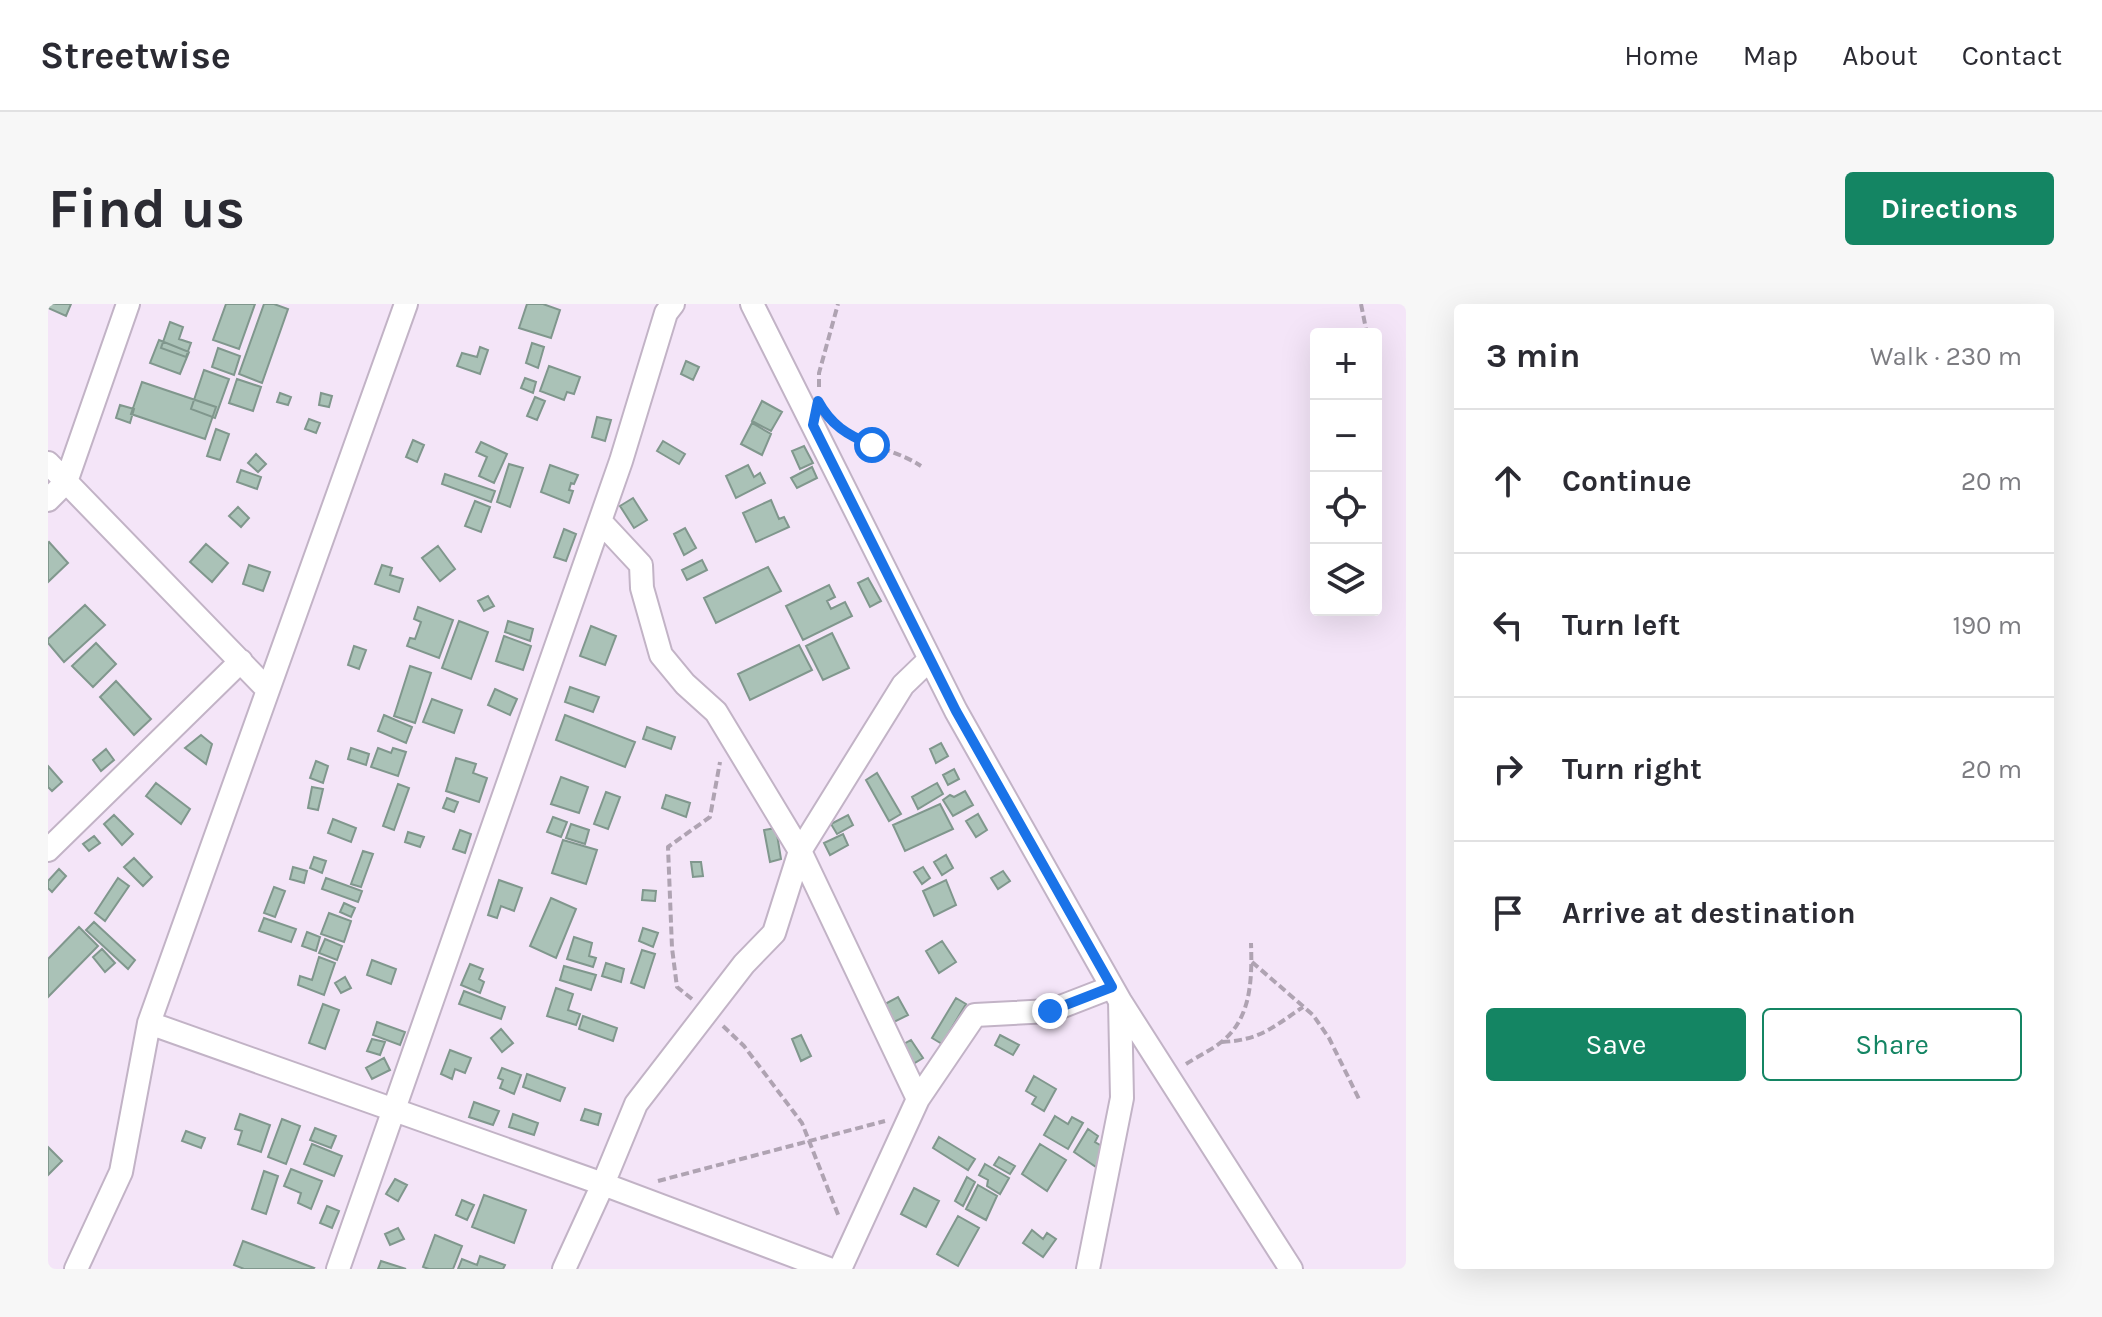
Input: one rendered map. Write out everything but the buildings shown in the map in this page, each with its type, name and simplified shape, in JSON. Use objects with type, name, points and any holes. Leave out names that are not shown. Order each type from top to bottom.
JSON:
[{"type":"street","points":[[48,500],[66,482],[128,304]]},
{"type":"street","points":[[76,1269],[121,1172],[149,1023],[406,304]]},
{"type":"street","points":[[338,1269],[621,461],[666,313],[673,304]]},
{"type":"street","points":[[752,304],[824,425],[956,711],[1116,994],[1291,1269]]},
{"type":"street","points":[[48,463],[268,690]]},
{"type":"street","points":[[600,521],[641,565],[642,588],[661,655],[685,684],[716,712],[800,851],[914,1106]]},
{"type":"street","points":[[564,1269],[613,1187],[636,1104],[744,964],[774,933],[800,851],[903,685],[930,659]]},
{"type":"street","points":[[48,850],[241,661]]},
{"type":"street","points":[[840,1269],[914,1106],[975,1015],[1050,1011],[1116,994]]},
{"type":"street","points":[[1088,1269],[1122,1098],[1116,994]]},
{"type":"street","points":[[149,1023],[613,1187],[829,1269]]},
{"type":"path","points":[[838,304],[819,373],[818,401],[824,425],[921,466]]},
{"type":"path","points":[[1361,304],[1366,328]]},
{"type":"path","points":[[1167,1075],[1229,1036],[1243,1014],[1251,986],[1251,943]]},
{"type":"path","points":[[1252,962],[1313,1015],[1329,1038],[1359,1099]]},
{"type":"path","points":[[1219,1042],[1254,1038],[1303,1007]]},
{"type":"path","points":[[613,1187],[914,1106]]},
{"type":"route","points":[[872,445],[850,436],[835,425],[818,401],[813,425],[956,711],[1112,987],[1050,1011]]}]
